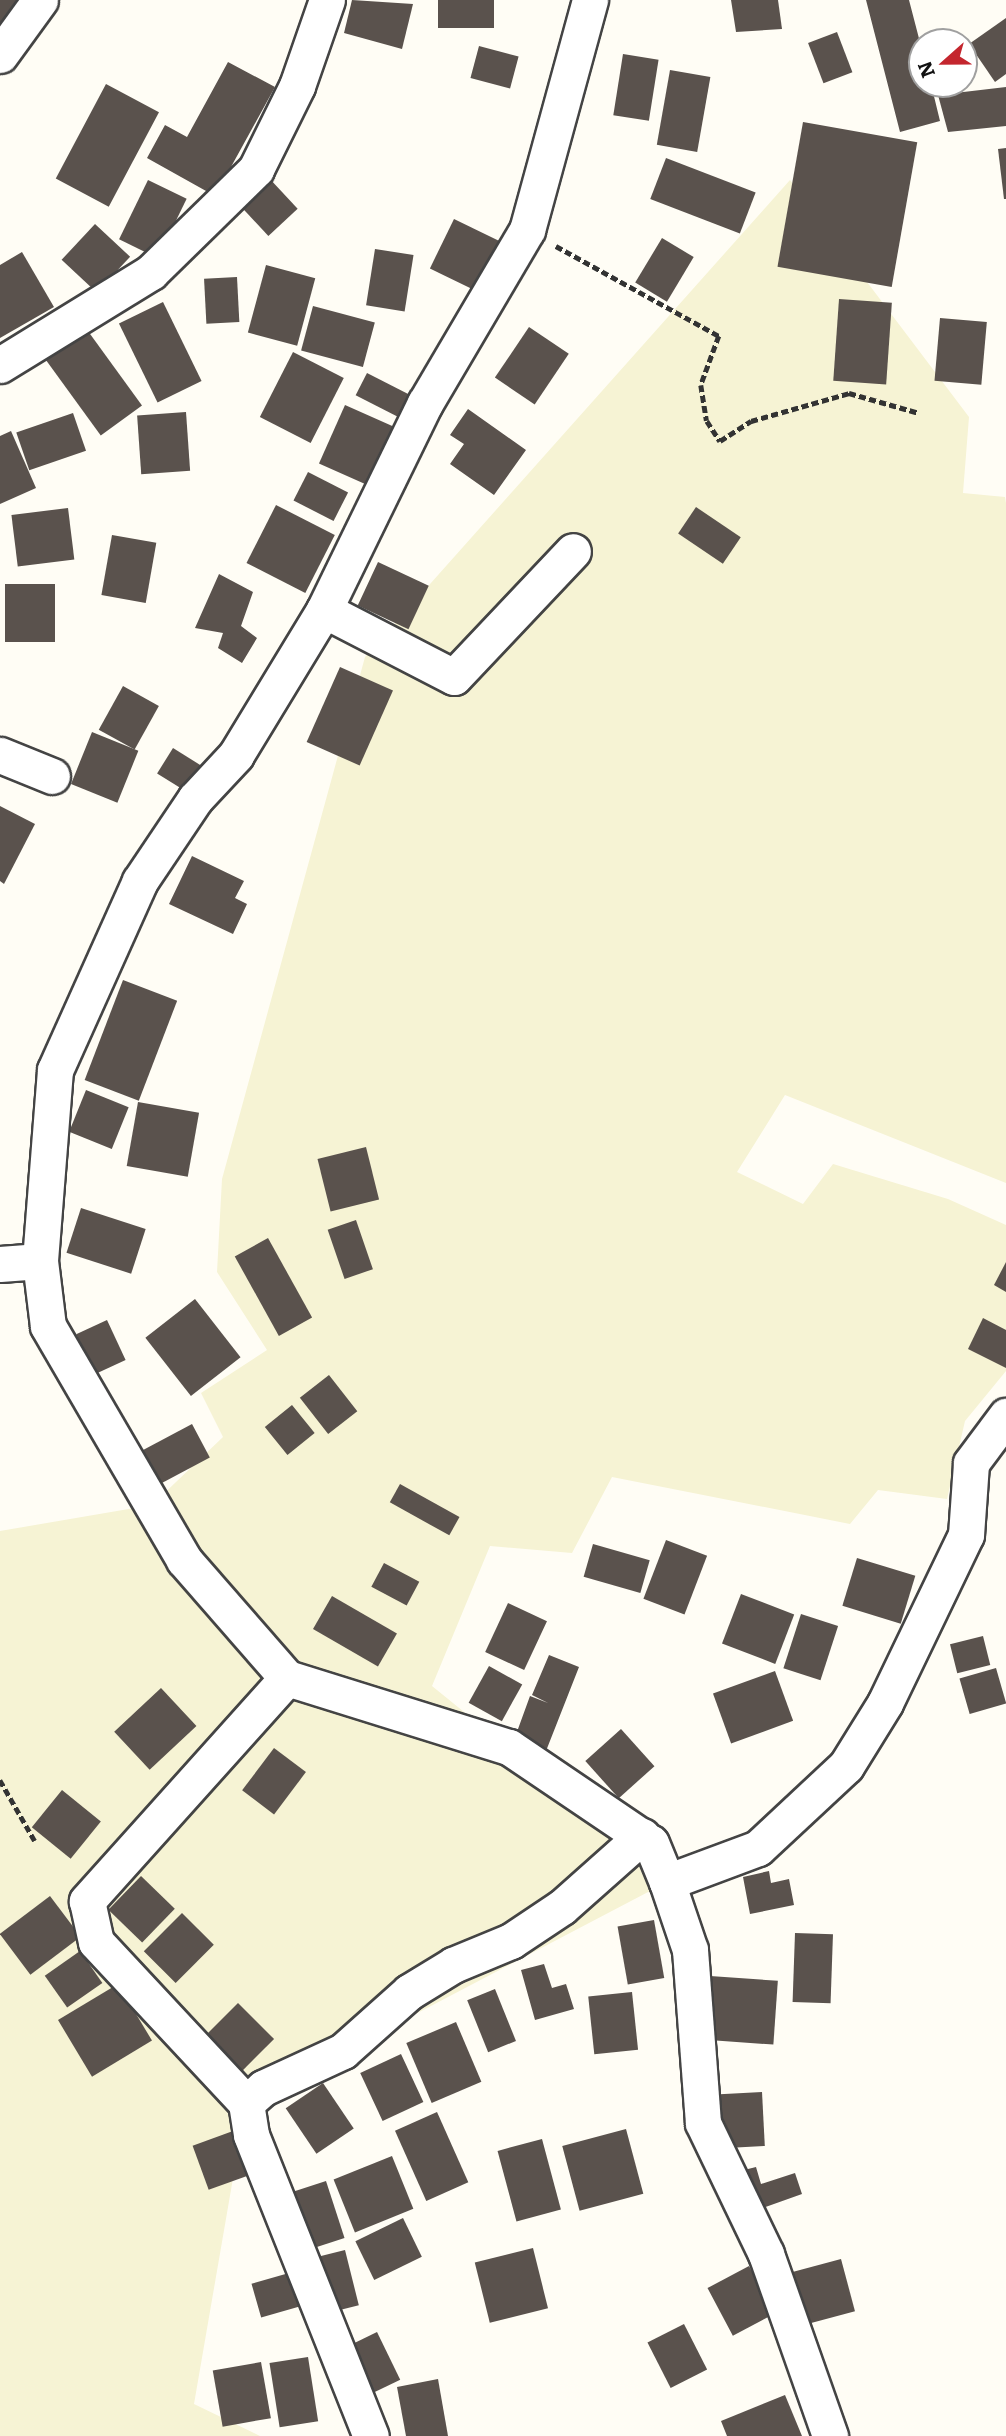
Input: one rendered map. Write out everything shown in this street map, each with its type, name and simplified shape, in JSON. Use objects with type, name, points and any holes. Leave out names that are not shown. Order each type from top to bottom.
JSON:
[{"type":"street","points":[[0,55],[40,0]]},
{"type":"street","points":[[0,365],[151,272],[256,169],[296,86],[327,0]]},
{"type":"street","points":[[590,0],[527,230],[425,403],[324,610],[236,755],[195,799],[140,881],[55,1070],[40,1261],[48,1326],[131,1472],[184,1560],[287,1678],[509,1747],[642,1836],[667,1882],[690,1950],[703,2123],[766,2254],[830,2436]]},
{"type":"street","points":[[324,610],[454,677],[573,551]]},
{"type":"street","points":[[0,755],[52,776]]},
{"type":"street","points":[[0,1264],[40,1261]]},
{"type":"street","points":[[667,1882],[758,1848],[846,1766],[923,1628],[966,1535],[971,1463],[1006,1416]]},
{"type":"street","points":[[287,1678],[87,1901],[96,1942],[246,2103],[251,2135],[371,2436]]},
{"type":"street","points":[[246,2103],[263,2088],[343,2051],[410,1992],[453,1965],[511,1941],[562,1908],[642,1836]]},
{"type":"path","points":[[527,230],[719,336],[701,385],[707,421],[720,441],[751,421],[849,393],[919,413]]},
{"type":"path","points":[[0,1780],[35,1841]]},
{"type":"shaded area","points":[[790,180],[969,417],[963,493],[1005,497],[1006,1183],[785,1095],[737,1172],[803,1204],[833,1164],[948,1199],[1006,1225],[1006,1371],[965,1421],[947,1499],[878,1490],[850,1524],[612,1477],[572,1553],[490,1546],[432,1686],[671,1880],[246,2103],[194,2404],[260,2436],[0,2436],[0,1531],[152,1505],[223,1437],[201,1393],[267,1350],[217,1272],[222,1179],[365,657]]},
{"type":"building","points":[[0,0],[32,0],[0,31]]},
{"type":"building","points":[[352,0],[413,4],[402,49],[344,33]]},
{"type":"building","points":[[438,0],[494,0],[494,28],[438,28]]},
{"type":"building","points":[[731,0],[778,0],[782,29],[736,32]]},
{"type":"building","points":[[866,0],[909,0],[916,28],[908,28],[908,98],[934,98],[940,121],[900,132]]},
{"type":"building","points":[[1006,18],[1006,74],[995,82],[978,57],[978,38]]},
{"type":"building","points":[[837,32],[852,72],[823,83],[808,43]]},
{"type":"building","points":[[479,46],[519,57],[510,88],[470,78]]},
{"type":"building","points":[[623,54],[659,60],[649,121],[613,115]]},
{"type":"building","points":[[228,62],[275,87],[215,196],[147,158],[165,125],[187,137]]},
{"type":"building","points":[[670,70],[710,77],[697,152],[657,145]]},
{"type":"building","points":[[106,84],[159,112],[109,207],[56,178]]},
{"type":"building","points":[[1006,87],[1006,126],[948,132],[939,98],[978,98],[978,90]]},
{"type":"building","points":[[803,122],[917,142],[892,287],[777,267]]},
{"type":"building","points":[[1006,148],[1006,199],[1004,199],[998,149]]},
{"type":"building","points":[[666,158],[756,192],[740,233],[650,199]]},
{"type":"building","points":[[269,178],[298,209],[268,236],[240,205]]},
{"type":"building","points":[[148,180],[187,199],[158,258],[119,239]]},
{"type":"building","points":[[454,219],[507,245],[483,294],[430,268]]},
{"type":"building","points":[[95,224],[130,257],[97,293],[62,260]]},
{"type":"building","points":[[662,238],[694,257],[667,302],[635,283]]},
{"type":"building","points":[[375,249],[414,255],[405,311],[366,305]]},
{"type":"building","points":[[22,252],[54,307],[0,338],[0,265]]},
{"type":"building","points":[[266,265],[315,278],[297,346],[248,333]]},
{"type":"building","points":[[237,277],[239,322],[206,324],[204,279]]},
{"type":"building","points":[[839,299],[892,303],[886,384],[833,381]]},
{"type":"building","points":[[163,302],[202,381],[158,403],[119,323]]},
{"type":"building","points":[[313,306],[375,323],[363,367],[301,350]]},
{"type":"building","points":[[940,318],[987,322],[981,385],[935,381]]},
{"type":"building","points":[[85,327],[142,405],[101,435],[44,357]]},
{"type":"building","points":[[529,327],[569,354],[535,404],[495,378]]},
{"type":"building","points":[[293,352],[344,378],[311,443],[260,417]]},
{"type":"building","points":[[367,373],[416,398],[405,420],[356,395]]},
{"type":"building","points":[[345,405],[396,428],[370,486],[319,463]]},
{"type":"building","points":[[468,409],[526,450],[494,495],[450,464],[464,444],[450,435]]},
{"type":"building","points":[[186,412],[190,471],[141,474],[137,415]]},
{"type":"building","points":[[73,413],[86,451],[29,470],[16,433]]},
{"type":"building","points":[[11,431],[36,488],[0,504],[0,436]]},
{"type":"building","points":[[308,472],[348,492],[334,521],[293,501]]},
{"type":"building","points":[[276,505],[335,535],[305,593],[246,563]]},
{"type":"building","points":[[696,507],[741,537],[723,564],[678,534]]},
{"type":"building","points":[[68,508],[74,560],[18,567],[11,515]]},
{"type":"building","points":[[112,535],[156,543],[146,603],[101,595]]},
{"type":"building","points":[[378,562],[429,586],[408,629],[358,606]]},
{"type":"building","points":[[219,574],[253,592],[241,626],[257,638],[242,663],[218,648],[223,633],[195,628]]},
{"type":"building","points":[[5,584],[55,584],[55,642],[5,642]]},
{"type":"building","points":[[340,667],[393,691],[360,766],[307,742]]},
{"type":"building","points":[[123,686],[159,706],[135,750],[99,730]]},
{"type":"building","points":[[92,732],[138,751],[117,803],[71,784]]},
{"type":"building","points":[[173,748],[206,769],[190,794],[157,773]]},
{"type":"building","points":[[0,806],[35,824],[4,884],[0,881]]},
{"type":"building","points":[[192,856],[244,881],[235,898],[247,904],[233,934],[169,904]]},
{"type":"building","points":[[123,980],[177,1001],[139,1101],[85,1080]]},
{"type":"building","points":[[86,1090],[129,1107],[112,1149],[69,1132]]},
{"type":"building","points":[[138,1102],[199,1113],[188,1177],[127,1166]]},
{"type":"building","points":[[366,1147],[379,1199],[331,1211],[317,1159]]},
{"type":"building","points":[[81,1208],[146,1229],[131,1274],[66,1253]]},
{"type":"building","points":[[356,1220],[373,1269],[345,1279],[328,1230]]},
{"type":"building","points":[[268,1238],[312,1318],[279,1336],[235,1256]]},
{"type":"building","points":[[1006,1262],[1006,1292],[994,1285]]},
{"type":"building","points":[[195,1299],[241,1357],[191,1396],[145,1338]]},
{"type":"building","points":[[983,1318],[1006,1330],[1006,1368],[968,1349]]},
{"type":"building","points":[[107,1320],[126,1360],[95,1374],[76,1334]]},
{"type":"building","points":[[329,1375],[357,1411],[328,1434],[300,1398]]},
{"type":"building","points":[[292,1405],[315,1433],[287,1455],[265,1427]]},
{"type":"building","points":[[192,1424],[210,1458],[152,1489],[134,1455]]},
{"type":"building","points":[[400,1484],[459,1517],[449,1535],[390,1502]]},
{"type":"building","points":[[666,1540],[707,1556],[685,1615],[643,1599]]},
{"type":"building","points":[[593,1544],[650,1560],[640,1593],[584,1577]]},
{"type":"building","points":[[857,1558],[915,1576],[901,1624],[842,1606]]},
{"type":"building","points":[[384,1563],[419,1582],[407,1606],[371,1587]]},
{"type":"building","points":[[741,1594],[794,1614],[775,1664],[722,1643]]},
{"type":"building","points":[[332,1596],[397,1634],[378,1666],[313,1629]]},
{"type":"building","points":[[508,1603],[547,1621],[524,1670],[485,1652]]},
{"type":"building","points":[[801,1614],[838,1626],[820,1680],[783,1668]]},
{"type":"building","points":[[983,1636],[990,1665],[957,1673],[950,1644]]},
{"type":"building","points":[[549,1655],[579,1667],[546,1751],[514,1740],[530,1696],[548,1703],[532,1695]]},
{"type":"building","points":[[489,1666],[522,1684],[502,1721],[469,1703]]},
{"type":"building","points":[[996,1668],[1006,1704],[970,1714],[959,1678]]},
{"type":"building","points":[[775,1671],[793,1721],[731,1743],[713,1694]]},
{"type":"building","points":[[161,1688],[196,1726],[150,1770],[114,1732]]},
{"type":"building","points":[[621,1729],[654,1766],[619,1798],[585,1761]]},
{"type":"building","points":[[274,1748],[306,1772],[274,1814],[242,1790]]},
{"type":"building","points":[[62,1790],[101,1821],[71,1859],[32,1827]]},
{"type":"building","points":[[769,1871],[771,1883],[789,1879],[794,1905],[750,1914],[743,1877]]},
{"type":"building","points":[[141,1876],[175,1909],[142,1942],[108,1910]]},
{"type":"building","points":[[50,1896],[81,1937],[30,1975],[0,1934]]},
{"type":"building","points":[[182,1913],[214,1945],[176,1983],[144,1951]]},
{"type":"building","points":[[654,1920],[664,1978],[628,1985],[618,1926]]},
{"type":"building","points":[[795,1933],[833,1934],[831,2003],[793,2002]]},
{"type":"building","points":[[80,1951],[102,1983],[67,2008],[45,1976]]},
{"type":"building","points":[[544,1964],[552,1988],[566,1984],[574,2009],[535,2020],[521,1970]]},
{"type":"building","points":[[710,1976],[778,1981],[773,2045],[706,2040]]},
{"type":"building","points":[[118,1984],[152,2041],[92,2077],[58,2020]]},
{"type":"building","points":[[495,1989],[516,2041],[488,2052],[467,2000]]},
{"type":"building","points":[[632,1992],[638,2050],[594,2054],[588,1997]]},
{"type":"building","points":[[238,2003],[274,2039],[239,2074],[203,2038]]},
{"type":"building","points":[[456,2022],[481,2082],[432,2103],[406,2043]]},
{"type":"building","points":[[401,2054],[423,2102],[383,2121],[360,2073]]},
{"type":"building","points":[[323,2083],[354,2129],[316,2154],[286,2108]]},
{"type":"building","points":[[762,2092],[765,2146],[718,2148],[715,2094]]},
{"type":"building","points":[[437,2112],[468,2182],[426,2201],[395,2131]]},
{"type":"building","points":[[626,2129],[643,2194],[580,2211],[562,2146]]},
{"type":"building","points":[[233,2131],[249,2175],[209,2190],[193,2146]]},
{"type":"building","points":[[542,2139],[561,2210],[516,2221],[498,2151]]},
{"type":"building","points":[[392,2156],[413,2209],[355,2232],[334,2180]]},
{"type":"building","points":[[756,2167],[761,2184],[795,2173],[802,2194],[757,2210],[744,2170]]},
{"type":"building","points":[[326,2181],[345,2238],[305,2251],[286,2194]]},
{"type":"building","points":[[403,2218],[422,2257],[374,2280],[355,2241]]},
{"type":"building","points":[[533,2248],[548,2308],[490,2323],[475,2263]]},
{"type":"building","points":[[345,2250],[359,2305],[325,2314],[311,2258]]},
{"type":"building","points":[[841,2259],[855,2311],[801,2326],[787,2273]]},
{"type":"building","points":[[749,2266],[774,2314],[733,2336],[708,2288]]},
{"type":"building","points":[[289,2273],[299,2307],[261,2317],[252,2284]]},
{"type":"building","points":[[684,2324],[707,2369],[671,2388],[647,2343]]},
{"type":"building","points":[[377,2332],[400,2380],[367,2396],[344,2348]]},
{"type":"building","points":[[308,2357],[318,2421],[280,2427],[269,2363]]},
{"type":"building","points":[[261,2362],[271,2418],[223,2427],[213,2371]]},
{"type":"building","points":[[438,2379],[448,2436],[406,2436],[397,2387]]},
{"type":"building","points":[[785,2395],[802,2436],[727,2436],[721,2421]]}]
